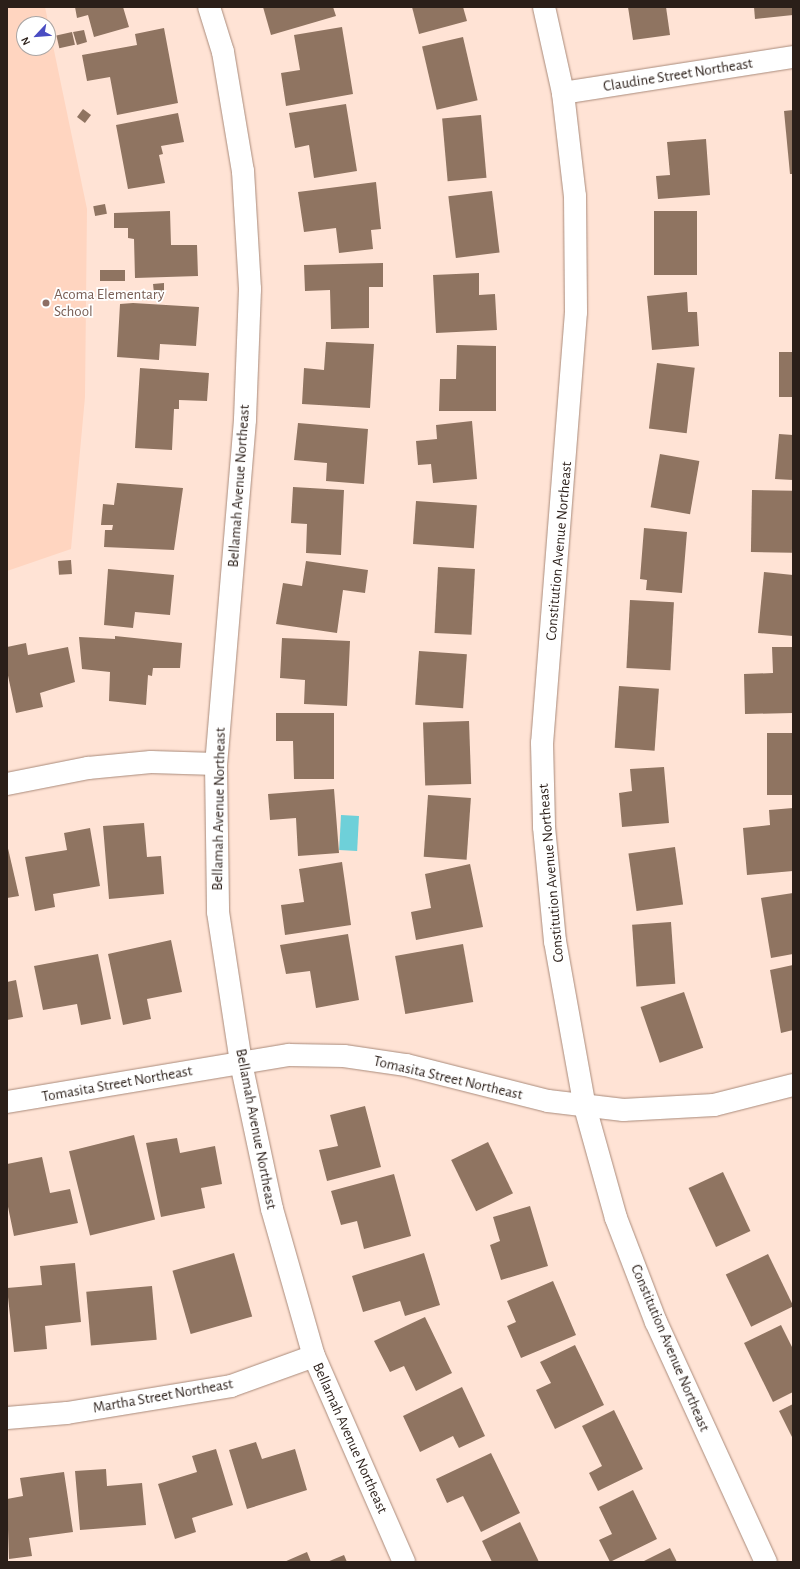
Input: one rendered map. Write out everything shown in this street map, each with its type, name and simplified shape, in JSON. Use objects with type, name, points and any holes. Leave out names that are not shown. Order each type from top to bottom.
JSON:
[{"type":"street","name":"Bellamah Avenue Northeast","points":[[209,7],[223,52],[243,171],[250,289],[245,420],[216,764],[218,912],[241,1063],[272,1209],[314,1356],[404,1562]]},
{"type":"street","name":"Constitution Avenue Northeast","points":[[544,7],[563,93],[575,196],[576,312],[542,743],[544,826],[555,941],[585,1107],[616,1218],[656,1322],[766,1562]]},
{"type":"street","name":"Claudine Street Northeast","points":[[563,93],[793,57]]},
{"type":"street","points":[[7,784],[88,768],[143,763],[216,764]]},
{"type":"street","name":"Tomasita Street Northeast","points":[[7,1102],[289,1056],[344,1056],[406,1065],[548,1101],[585,1107],[623,1110],[714,1105],[793,1085]]},
{"type":"street","name":"Martha Street Northeast","points":[[7,1418],[67,1413],[231,1386],[314,1356]]},
{"type":"shaded area","name":"Acoma Elementary School","points":[[7,7],[45,7],[47,16],[16,16],[16,56],[55,56],[87,209],[85,397],[71,549],[7,571]]},
{"type":"water","points":[[341,815],[359,816],[357,851],[339,850]]},
{"type":"building","points":[[75,7],[123,7],[129,27],[94,37],[88,15],[77,18]]},
{"type":"building","points":[[263,7],[333,7],[336,16],[271,35]]},
{"type":"building","points":[[412,7],[463,7],[467,21],[419,34]]},
{"type":"building","points":[[628,7],[666,7],[670,35],[633,40]]},
{"type":"building","points":[[754,7],[793,7],[793,15],[755,19]]},
{"type":"building","points":[[342,27],[353,94],[286,106],[281,73],[300,70],[294,35]]},
{"type":"building","points":[[164,28],[178,103],[117,115],[110,77],[87,81],[82,55],[137,45],[135,34]]},
{"type":"building","points":[[84,30],[87,42],[77,45],[73,32]]},
{"type":"building","points":[[72,32],[75,45],[59,48],[56,36]]},
{"type":"building","points":[[463,37],[478,100],[437,110],[422,46]]},
{"type":"building","points":[[346,104],[357,171],[314,178],[309,145],[295,148],[289,113]]},
{"type":"building","points":[[83,109],[91,115],[85,123],[77,117]]},
{"type":"building","points":[[793,110],[793,174],[790,174],[784,111]]},
{"type":"building","points":[[178,113],[184,142],[161,146],[163,154],[159,155],[165,183],[128,189],[116,125]]},
{"type":"building","points":[[481,115],[486,178],[448,181],[442,118]]},
{"type":"building","points":[[706,139],[710,195],[658,199],[656,176],[670,175],[667,142]]},
{"type":"building","points":[[376,182],[381,229],[371,230],[373,249],[339,253],[336,228],[304,232],[298,192]]},
{"type":"building","points":[[492,191],[500,253],[456,258],[448,196]]},
{"type":"building","points":[[105,204],[107,214],[95,216],[93,206]]},
{"type":"building","points":[[170,211],[171,245],[197,245],[198,276],[135,278],[134,239],[128,238],[128,228],[114,228],[114,213]]},
{"type":"building","points":[[654,211],[697,211],[697,275],[654,275]]},
{"type":"building","points":[[383,263],[383,287],[369,287],[369,328],[331,329],[330,290],[305,291],[304,265]]},
{"type":"building","points":[[100,270],[125,270],[125,281],[100,281]]},
{"type":"building","points":[[479,273],[479,295],[495,294],[497,330],[436,333],[433,275]]},
{"type":"building","points":[[164,283],[164,293],[154,293],[153,284]]},
{"type":"building","points":[[687,292],[688,312],[697,312],[699,346],[652,350],[647,296]]},
{"type":"building","points":[[133,303],[199,307],[196,346],[160,344],[159,360],[117,357],[120,304]]},
{"type":"building","points":[[326,342],[374,344],[370,408],[302,404],[304,368],[324,370]]},
{"type":"building","points":[[457,345],[496,346],[496,411],[439,411],[440,379],[456,379]]},
{"type":"building","points":[[779,352],[793,352],[793,397],[779,397]]},
{"type":"building","points":[[657,363],[695,368],[687,433],[649,429]]},
{"type":"building","points":[[140,368],[209,373],[207,401],[179,400],[179,409],[174,409],[172,450],[135,448]]},
{"type":"building","points":[[472,421],[477,479],[433,483],[431,464],[418,465],[416,441],[437,439],[436,425]]},
{"type":"building","points":[[298,423],[368,429],[364,484],[326,481],[327,463],[294,460]]},
{"type":"building","points":[[779,434],[793,435],[793,480],[775,479]]},
{"type":"building","points":[[660,454],[699,461],[690,514],[651,507]]},
{"type":"building","points":[[117,483],[183,488],[174,550],[104,547],[105,530],[112,530],[113,525],[101,525],[103,504],[114,505]]},
{"type":"building","points":[[293,487],[344,490],[341,555],[306,553],[307,524],[291,523]]},
{"type":"building","points":[[752,490],[793,491],[792,553],[751,552]]},
{"type":"building","points":[[416,501],[477,505],[474,548],[413,544]]},
{"type":"building","points":[[644,528],[687,532],[682,593],[646,590],[647,580],[640,579]]},
{"type":"building","points":[[71,560],[72,574],[59,575],[58,561]]},
{"type":"building","points":[[306,561],[368,570],[365,593],[343,590],[337,633],[276,624],[283,583],[302,586]]},
{"type":"building","points":[[438,567],[475,569],[471,635],[435,633]]},
{"type":"building","points":[[108,569],[174,575],[170,615],[135,612],[133,628],[104,625]]},
{"type":"building","points":[[764,572],[793,575],[793,636],[758,633]]},
{"type":"building","points":[[630,600],[674,602],[670,670],[626,668]]},
{"type":"building","points":[[115,636],[182,643],[180,668],[153,668],[152,676],[148,675],[146,705],[109,701],[110,672],[82,669],[79,637],[115,639]]},
{"type":"building","points":[[282,638],[350,641],[347,706],[304,704],[305,680],[280,678]]},
{"type":"building","points":[[26,643],[28,655],[68,647],[75,682],[40,693],[43,707],[16,713],[7,671],[7,647]]},
{"type":"building","points":[[772,647],[793,647],[793,713],[745,714],[744,674],[773,673]]},
{"type":"building","points":[[419,651],[467,654],[463,708],[415,705]]},
{"type":"building","points":[[619,686],[659,689],[655,751],[615,748]]},
{"type":"building","points":[[276,713],[334,713],[334,779],[294,779],[293,741],[276,741]]},
{"type":"building","points":[[469,721],[471,784],[425,786],[423,723]]},
{"type":"building","points":[[767,733],[793,733],[793,795],[767,795]]},
{"type":"building","points":[[664,767],[669,823],[622,827],[619,793],[632,791],[630,769]]},
{"type":"building","points":[[334,789],[339,853],[298,856],[296,818],[270,820],[268,794]]},
{"type":"building","points":[[428,795],[471,798],[467,860],[424,857]]},
{"type":"building","points":[[793,808],[793,871],[747,875],[743,828],[770,825],[769,810]]},
{"type":"building","points":[[144,823],[147,857],[161,856],[164,894],[109,899],[103,826]]},
{"type":"building","points":[[90,828],[100,886],[53,894],[55,907],[35,911],[25,857],[67,850],[64,833]]},
{"type":"building","points":[[7,844],[19,896],[7,898]]},
{"type":"building","points":[[675,847],[683,904],[637,911],[628,854]]},
{"type":"building","points":[[342,862],[351,925],[285,935],[281,905],[304,902],[299,869]]},
{"type":"building","points":[[470,864],[483,927],[416,940],[411,912],[431,908],[425,874]]},
{"type":"building","points":[[793,893],[793,954],[771,958],[761,898]]},
{"type":"building","points":[[671,922],[675,984],[636,987],[632,925]]},
{"type":"building","points":[[348,934],[359,1000],[316,1008],[310,971],[286,974],[280,945]]},
{"type":"building","points":[[171,940],[182,992],[147,999],[151,1019],[123,1025],[108,954]]},
{"type":"building","points":[[463,944],[473,1002],[405,1014],[395,956]]},
{"type":"building","points":[[98,954],[111,1019],[81,1025],[77,1004],[43,1010],[34,966]]},
{"type":"building","points":[[793,965],[793,1030],[781,1033],[770,970]]},
{"type":"building","points":[[16,980],[23,1017],[7,1020],[7,982]]},
{"type":"building","points":[[684,992],[703,1048],[660,1063],[641,1007]]},
{"type":"building","points":[[365,1106],[381,1167],[327,1181],[319,1150],[338,1146],[330,1115]]},
{"type":"building","points":[[134,1135],[155,1219],[90,1236],[69,1151]]},
{"type":"building","points":[[177,1138],[180,1153],[215,1146],[222,1184],[201,1188],[205,1208],[161,1217],[146,1143]]},
{"type":"building","points":[[488,1142],[513,1193],[476,1211],[451,1160]]},
{"type":"building","points":[[42,1157],[50,1193],[70,1189],[78,1223],[14,1236],[7,1202],[7,1164]]},
{"type":"building","points":[[723,1172],[750,1231],[716,1247],[689,1188]]},
{"type":"building","points":[[394,1174],[411,1236],[364,1249],[357,1221],[341,1225],[331,1191]]},
{"type":"building","points":[[530,1206],[548,1266],[501,1280],[490,1245],[500,1241],[493,1217]]},
{"type":"building","points":[[234,1253],[252,1316],[191,1334],[172,1271]]},
{"type":"building","points":[[424,1253],[440,1305],[405,1316],[400,1301],[363,1312],[352,1276]]},
{"type":"building","points":[[768,1254],[793,1306],[751,1327],[726,1275]]},
{"type":"building","points":[[75,1263],[81,1322],[45,1326],[47,1349],[14,1352],[7,1288],[42,1285],[40,1266]]},
{"type":"building","points":[[553,1281],[576,1335],[521,1358],[507,1326],[516,1322],[507,1301]]},
{"type":"building","points":[[152,1286],[157,1340],[91,1346],[86,1292]]},
{"type":"building","points":[[425,1317],[452,1373],[416,1391],[404,1366],[390,1372],[374,1341]]},
{"type":"building","points":[[781,1325],[793,1349],[793,1392],[773,1402],[744,1343]]},
{"type":"building","points":[[575,1345],[604,1405],[555,1429],[536,1390],[551,1383],[540,1362]]},
{"type":"building","points":[[462,1387],[485,1436],[459,1448],[453,1436],[420,1452],[403,1416]]},
{"type":"building","points":[[793,1404],[793,1439],[779,1411]]},
{"type":"building","points":[[614,1410],[643,1469],[598,1491],[589,1473],[602,1466],[582,1426]]},
{"type":"building","points":[[256,1442],[262,1459],[295,1449],[307,1490],[247,1509],[229,1450]]},
{"type":"building","points":[[216,1449],[233,1505],[192,1518],[196,1532],[175,1539],[158,1484],[197,1472],[192,1456]]},
{"type":"building","points":[[491,1453],[520,1513],[481,1532],[463,1496],[447,1503],[436,1479]]},
{"type":"building","points":[[106,1469],[107,1486],[142,1483],[146,1525],[80,1530],[75,1471]]},
{"type":"building","points":[[64,1472],[73,1532],[29,1538],[32,1556],[9,1559],[7,1499],[23,1496],[20,1478]]},
{"type":"building","points":[[633,1490],[657,1539],[610,1562],[599,1540],[612,1534],[599,1507]]},
{"type":"building","points":[[520,1522],[539,1562],[492,1562],[482,1541]]},
{"type":"building","points":[[670,1548],[677,1562],[642,1562]]},
{"type":"building","points":[[307,1552],[311,1562],[284,1562]]},
{"type":"building","points":[[344,1555],[347,1562],[327,1562]]},
{"type":"place","name":"Acoma Elementary School","points":[[46,303]]}]
